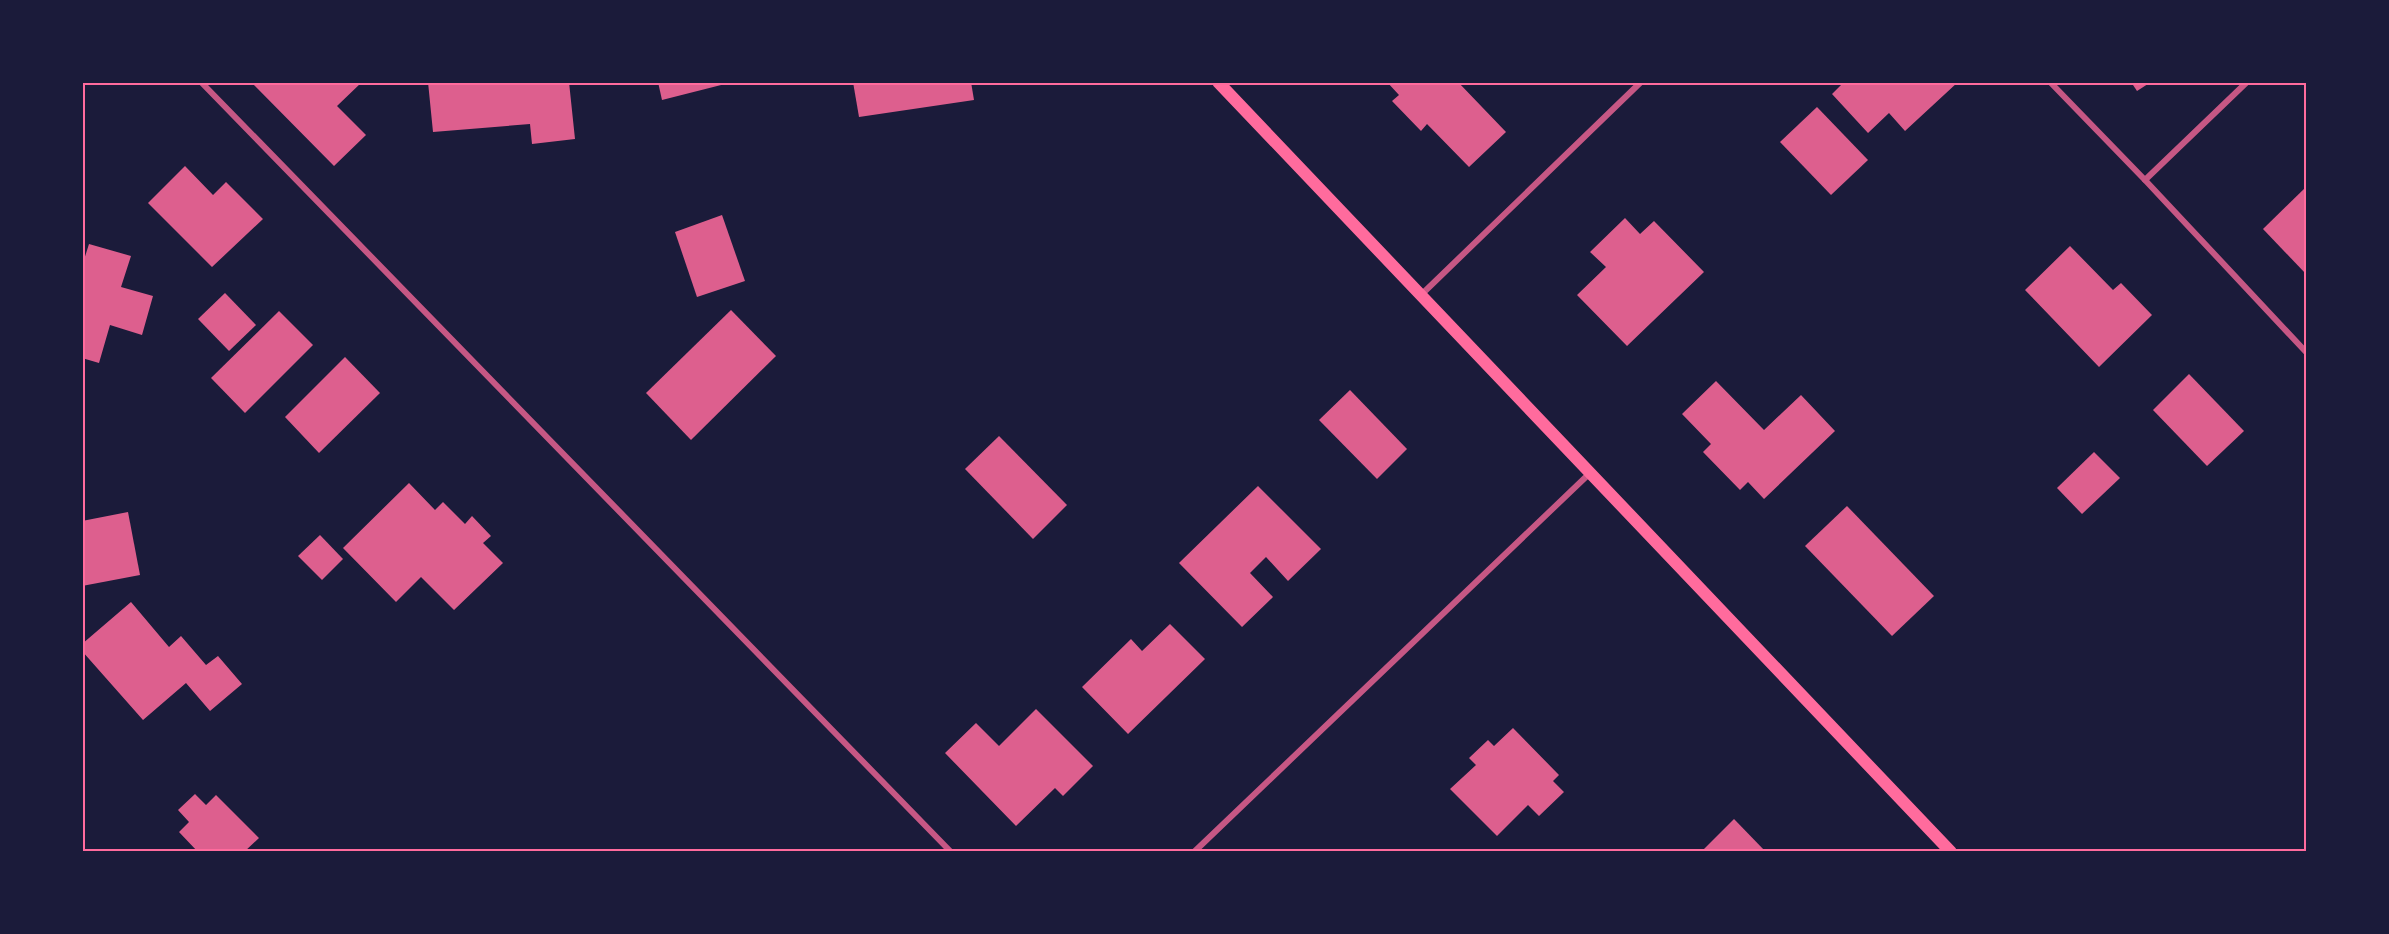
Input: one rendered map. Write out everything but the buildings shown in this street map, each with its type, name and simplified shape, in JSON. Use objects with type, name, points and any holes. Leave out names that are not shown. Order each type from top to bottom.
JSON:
[{"type":"main road","points":[[1218,82],[1951,852]]},
{"type":"street","points":[[201,82],[951,852]]},
{"type":"street","points":[[1421,296],[1641,82]]},
{"type":"street","points":[[2050,82],[2307,352]]},
{"type":"street","points":[[2145,180],[2247,82]]},
{"type":"street","points":[[1194,852],[1591,472]]}]
